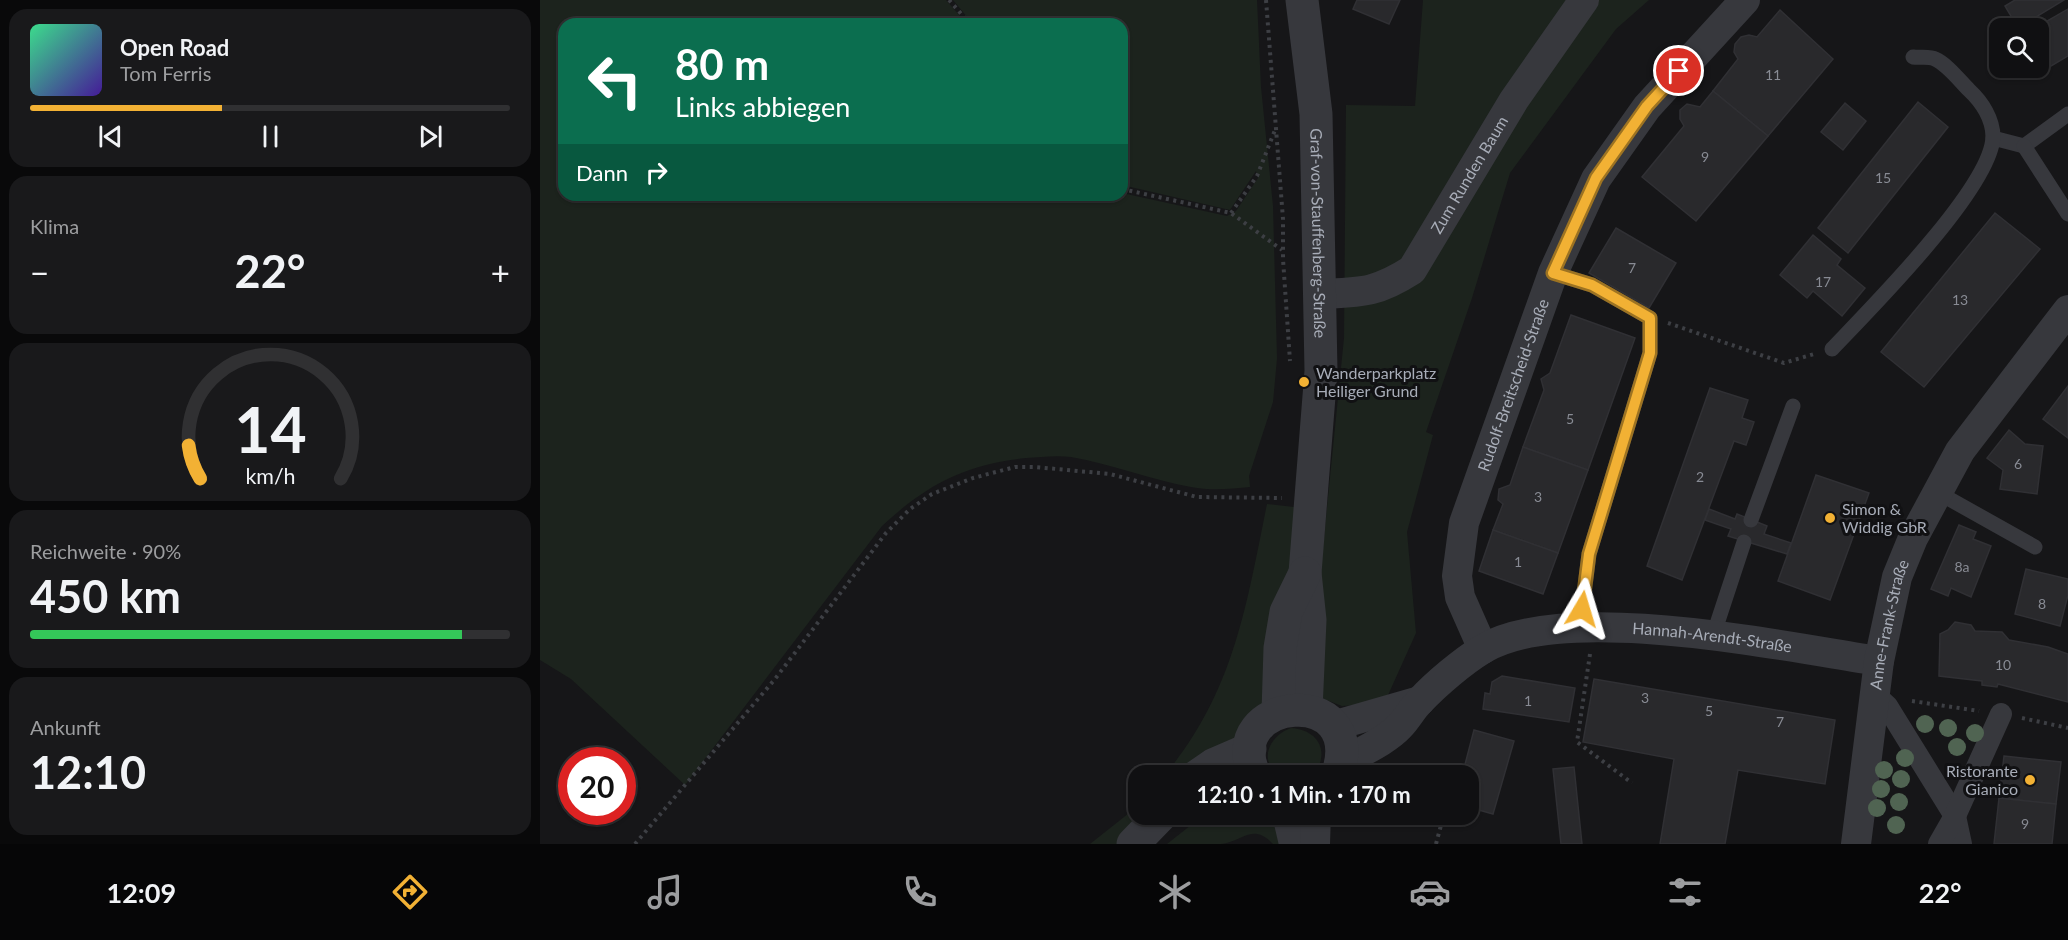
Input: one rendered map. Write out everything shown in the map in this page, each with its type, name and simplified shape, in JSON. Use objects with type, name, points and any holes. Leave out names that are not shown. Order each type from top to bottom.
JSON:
[{"type":"street","name":"Graf-von-Stauffenberg-Straße","points":[[1302,0],[1316,114],[1321,294],[1320,390],[1305,573],[1310,621],[1306,716],[1341,744],[1340,765]]},
{"type":"street","name":"Zum Runden Baum","points":[[1321,294],[1368,292],[1387,286],[1412,270],[1514,100],[1584,0]]},
{"type":"street","name":"Rudolf-Breitscheid-Straße","points":[[1483,649],[1460,597],[1457,576],[1464,523],[1553,273],[1596,178],[1647,106],[1746,0]]},
{"type":"street","name":"Anne-Frank-Straße","points":[[1856,844],[1880,661],[1897,577],[1937,492],[1960,451],[2068,310]]},
{"type":"street","name":"Hannah-Arendt-Straße","points":[[1346,765],[1398,728],[1420,701],[1483,649],[1503,640],[1544,629],[1588,628],[1713,636],[1880,661]]},
{"type":"street","points":[[1875,695],[1887,706],[1955,816],[1961,844]]},
{"type":"street","name":"Hannah-Arendt-Straße","points":[[1306,716],[1420,701]]},
{"type":"street","points":[[1938,844],[1955,816],[2001,714]]},
{"type":"street","points":[[1213,765],[1253,762],[1259,727],[1306,716]]},
{"type":"street","points":[[1133,844],[1152,825]]},
{"type":"street","points":[[1290,825],[1294,844]]},
{"type":"street","points":[[1315,844],[1316,825]]},
{"type":"lane","points":[[1832,349],[1879,301],[1959,205],[1984,167],[1993,138],[1990,116],[1973,93],[1935,59],[1913,57]]},
{"type":"lane","points":[[2024,146],[2068,114]]},
{"type":"lane","points":[[1993,138],[2024,146],[2068,214]]},
{"type":"lane","points":[[1553,273],[1592,285],[1650,318],[1650,353],[1589,554],[1588,628]]},
{"type":"lane","points":[[1751,520],[1793,406]]},
{"type":"lane","points":[[1937,492],[2035,547]]},
{"type":"lane","points":[[1713,636],[1744,542]]},
{"type":"path","points":[[949,0],[965,18]]},
{"type":"path","points":[[1266,0],[1283,219],[1291,367]]},
{"type":"path","points":[[1230,213],[1257,176],[1276,129]]},
{"type":"path","points":[[1128,190],[1230,213],[1283,251]]},
{"type":"path","points":[[1650,318],[1784,363],[1832,349]]},
{"type":"path","points":[[635,844],[775,679],[886,533],[910,509],[932,494],[973,477],[1015,467],[1110,474],[1197,497],[1280,498],[1282,488]]},
{"type":"path","points":[[1588,628],[1577,742],[1632,783]]},
{"type":"path","points":[[1875,695],[2001,714],[2068,728]]},
{"type":"path","points":[[1581,710],[1588,711]]},
{"type":"path","points":[[1436,844],[1441,825]]},
{"type":"shaded area","points":[[540,0],[946,0],[962,18],[558,18],[558,201],[1128,201],[1128,194],[1227,216],[1236,211],[1258,178],[1256,171],[1230,210],[1128,186],[1128,18],[968,18],[953,0],[1257,0],[1261,87],[1273,206],[1277,358],[1273,402],[1249,476],[1250,487],[1198,488],[1086,460],[1060,456],[1026,458],[984,465],[948,479],[914,499],[882,526],[685,785],[571,679],[540,660]]},
{"type":"shaded area","points":[[1423,0],[1649,0],[1616,29],[1510,173],[1472,298],[1426,432],[1433,435],[1407,532],[1416,633],[1384,704],[1342,706],[1316,696],[1310,677],[1344,338],[1346,105],[1415,106]]},
{"type":"shaded area","points":[[1267,504],[1303,508],[1265,704],[1236,739],[1197,765],[1172,765],[1207,713],[1222,680],[1244,613]]},
{"type":"shaded area","points":[[1291,728],[1301,730],[1315,738],[1321,751],[1319,765],[1270,765],[1269,748],[1284,731]]},
{"type":"shaded area","points":[[1128,814],[1128,825],[1136,825],[1122,844],[1090,844]]},
{"type":"shaded area","points":[[1191,825],[1278,825],[1283,844],[1273,844],[1259,834],[1253,834],[1221,844],[1167,844]]},
{"type":"building","points":[[1357,0],[1400,0],[1389,24],[1353,9]]},
{"type":"building","points":[[2015,0],[2064,0],[2034,18],[2012,18],[2005,6]]},
{"type":"building","points":[[2068,9],[2068,56],[2049,67],[2049,20]]},
{"type":"building","points":[[1780,10],[1833,59],[1768,136],[1713,91],[1738,59],[1734,52],[1735,44],[1741,37],[1749,35],[1757,37]]},
{"type":"building","points":[[1713,91],[1768,136],[1696,221],[1642,177],[1684,126],[1680,119],[1680,110],[1687,104],[1700,107]]},
{"type":"building","points":[[1918,102],[1948,127],[1848,253],[1818,228]]},
{"type":"building","points":[[1845,103],[1866,121],[1843,150],[1821,132]]},
{"type":"building","points":[[1995,213],[2040,249],[1924,387],[1881,352]]},
{"type":"building","points":[[1616,228],[1676,263],[1649,308],[1589,273]]},
{"type":"building","points":[[1813,235],[1841,259],[1837,265],[1865,288],[1842,316],[1813,291],[1807,298],[1780,275]]},
{"type":"building","points":[[1571,315],[1635,338],[1588,470],[1523,447],[1544,390],[1541,379],[1550,373]]},
{"type":"building","points":[[2068,386],[2068,438],[2043,419]]},
{"type":"building","points":[[1710,388],[1748,400],[1742,418],[1754,422],[1746,445],[1734,441],[1682,580],[1647,566]]},
{"type":"building","points":[[2009,430],[2025,444],[2043,446],[2037,494],[2000,489],[2003,470],[1987,458]]},
{"type":"building","points":[[1523,447],[1588,470],[1558,553],[1493,530],[1503,504],[1498,500],[1499,489],[1510,485]]},
{"type":"building","name":"Simon & Widdig GbR","points":[[1816,475],[1869,493],[1830,600],[1778,581]]},
{"type":"building","points":[[1709,509],[1735,519],[1737,514],[1767,526],[1764,534],[1791,543],[1787,554],[1728,536],[1731,529],[1705,520]]},
{"type":"building","points":[[1959,525],[1976,532],[1973,539],[1991,546],[1971,597],[1951,588],[1948,596],[1931,589]]},
{"type":"building","points":[[1493,530],[1558,553],[1543,594],[1479,571]]},
{"type":"building","points":[[2026,569],[2068,579],[2068,595],[2060,626],[2015,614]]},
{"type":"building","points":[[1955,622],[1971,625],[1975,631],[2002,632],[2009,640],[2048,647],[2068,654],[2068,702],[1998,684],[1997,687],[1982,685],[1982,681],[1939,676],[1940,634],[1948,630]]},
{"type":"building","points":[[1502,676],[1575,688],[1569,722],[1483,709],[1485,693],[1490,694],[1492,682]]},
{"type":"building","points":[[1594,679],[1835,720],[1825,784],[1738,770],[1725,844],[1660,844],[1674,759],[1583,742]]},
{"type":"building","points":[[1474,730],[1514,741],[1493,814],[1479,810],[1479,765],[1465,765]]},
{"type":"building","name":"Ristorante Gianico","points":[[2004,756],[2061,762],[2056,804],[1999,798]]},
{"type":"building","points":[[1574,767],[1582,844],[1561,844],[1553,769]]},
{"type":"building","points":[[1999,798],[2056,804],[2052,844],[1994,844]]},
{"type":"place","name":"Wanderparkplatz Heiliger Grund","points":[[1304,382]]},
{"type":"place","name":"Simon & Widdig GbR","points":[[1830,518]]},
{"type":"place","name":"Ristorante Gianico","points":[[2030,780]]},
{"type":"route","points":[[1582,609],[1589,554],[1650,353],[1650,318],[1592,285],[1553,273],[1596,178],[1647,106],[1679,71]]}]
